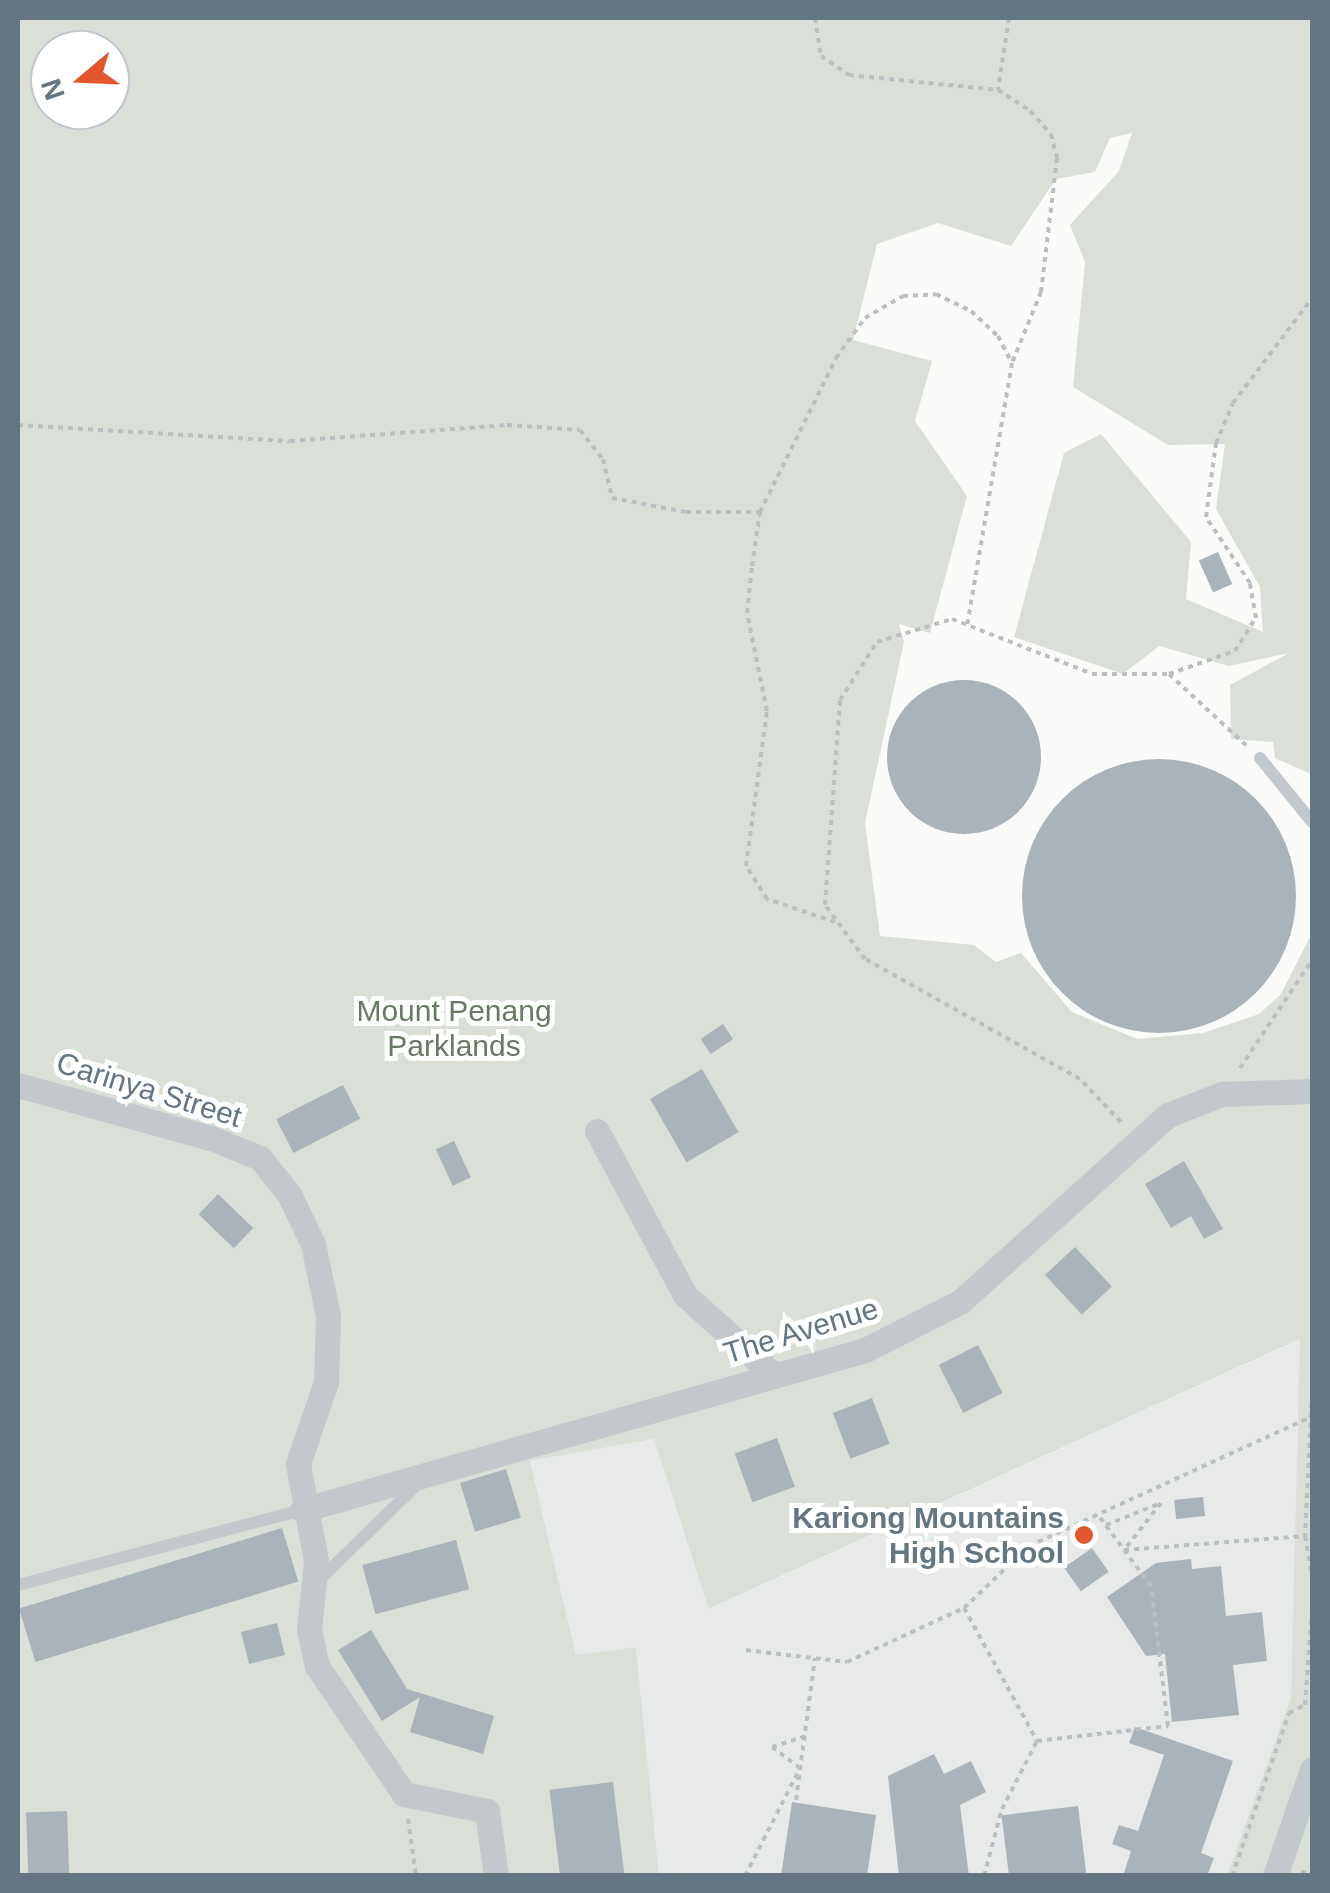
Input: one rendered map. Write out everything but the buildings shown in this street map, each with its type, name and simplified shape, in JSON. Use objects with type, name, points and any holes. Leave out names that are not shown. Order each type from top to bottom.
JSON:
[{"type":"street","name":"Carinya Street","points":[[18,1085],[210,1138],[260,1158],[288,1194],[313,1244],[328,1316],[326,1382],[298,1464],[316,1583],[309,1629],[317,1666],[404,1794]]},
{"type":"street","name":"The Avenue","points":[[302,1510],[432,1470],[866,1350],[960,1302],[1168,1116],[1222,1094],[1312,1091]]},
{"type":"street","points":[[597,1131],[685,1294],[775,1376]]},
{"type":"street","points":[[1274,1876],[1312,1769]]},
{"type":"street","points":[[404,1794],[487,1811],[496,1876]]},
{"type":"lane","points":[[1260,758],[1312,822]]},
{"type":"lane","points":[[316,1583],[432,1470]]},
{"type":"lane","points":[[18,1585],[302,1510]]},
{"type":"path","points":[[815,18],[821,56],[849,75],[998,90],[1030,111],[1051,134],[1058,158],[1041,292],[1012,362],[966,626]]},
{"type":"path","points":[[998,90],[1009,18]]},
{"type":"path","points":[[838,923],[767,899],[746,866],[767,712],[747,613],[760,512],[836,358],[866,318],[904,296],[936,294],[971,311],[998,336],[1012,362]]},
{"type":"path","points":[[1138,1140],[1080,1079],[865,959],[825,906],[840,700],[877,642],[952,619],[1092,674],[1169,674],[1235,651],[1256,618],[1250,582],[1206,517],[1205,496],[1233,404],[1312,298]]},
{"type":"path","points":[[18,426],[290,442],[507,426],[580,430],[603,460],[612,498],[686,512],[760,512]]},
{"type":"path","points":[[1169,674],[1260,758]]},
{"type":"path","points":[[1222,1094],[1312,960]]},
{"type":"path","points":[[1312,1392],[1305,1536],[1312,1574]]},
{"type":"path","points":[[746,1650],[847,1662],[964,1608],[1030,1546],[1311,1418]]},
{"type":"path","points":[[1106,1525],[1162,1503],[1124,1550]]},
{"type":"path","points":[[1036,1741],[1168,1726],[1151,1586],[1098,1515]]},
{"type":"path","points":[[1124,1550],[1305,1536]]},
{"type":"path","points":[[964,1608],[1036,1741]]},
{"type":"path","points":[[1232,1876],[1288,1712],[1306,1706],[1312,1610]]},
{"type":"path","points":[[796,1800],[815,1658]]},
{"type":"path","points":[[800,1768],[772,1748],[804,1736]]},
{"type":"path","points":[[984,1876],[1002,1810],[1036,1741]]},
{"type":"path","points":[[745,1876],[800,1768]]},
{"type":"path","points":[[404,1794],[416,1876]]},
{"type":"shaded area","name":"Kariong Mountains High School","points":[[1301,1339],[1291,1697],[1227,1875],[659,1875],[636,1647],[576,1655],[530,1461],[654,1439],[710,1609]]},
{"type":"green space","name":"Mount Penang Parklands","points":[[18,18],[1312,18],[1311,774],[1275,758],[1273,742],[1231,739],[1230,685],[1289,653],[1229,666],[1159,646],[1123,674],[1014,637],[1064,453],[1101,434],[1191,542],[1186,599],[1263,632],[1260,587],[1216,509],[1225,444],[1168,445],[1073,387],[1085,262],[1070,225],[1119,171],[1132,133],[1110,138],[1095,172],[1056,179],[1011,246],[938,223],[877,244],[853,340],[932,361],[915,421],[967,496],[930,633],[899,624],[904,642],[865,823],[880,936],[974,945],[996,962],[1021,953],[1072,1012],[1137,1039],[1203,1033],[1259,1014],[1281,994],[1312,933],[1312,1875],[1227,1875],[1291,1697],[1300,1339],[709,1609],[654,1439],[530,1461],[576,1655],[636,1647],[659,1875],[18,1875]]},
{"type":"place","name":"Kariong Mountains High School","points":[[1084,1535]]}]
